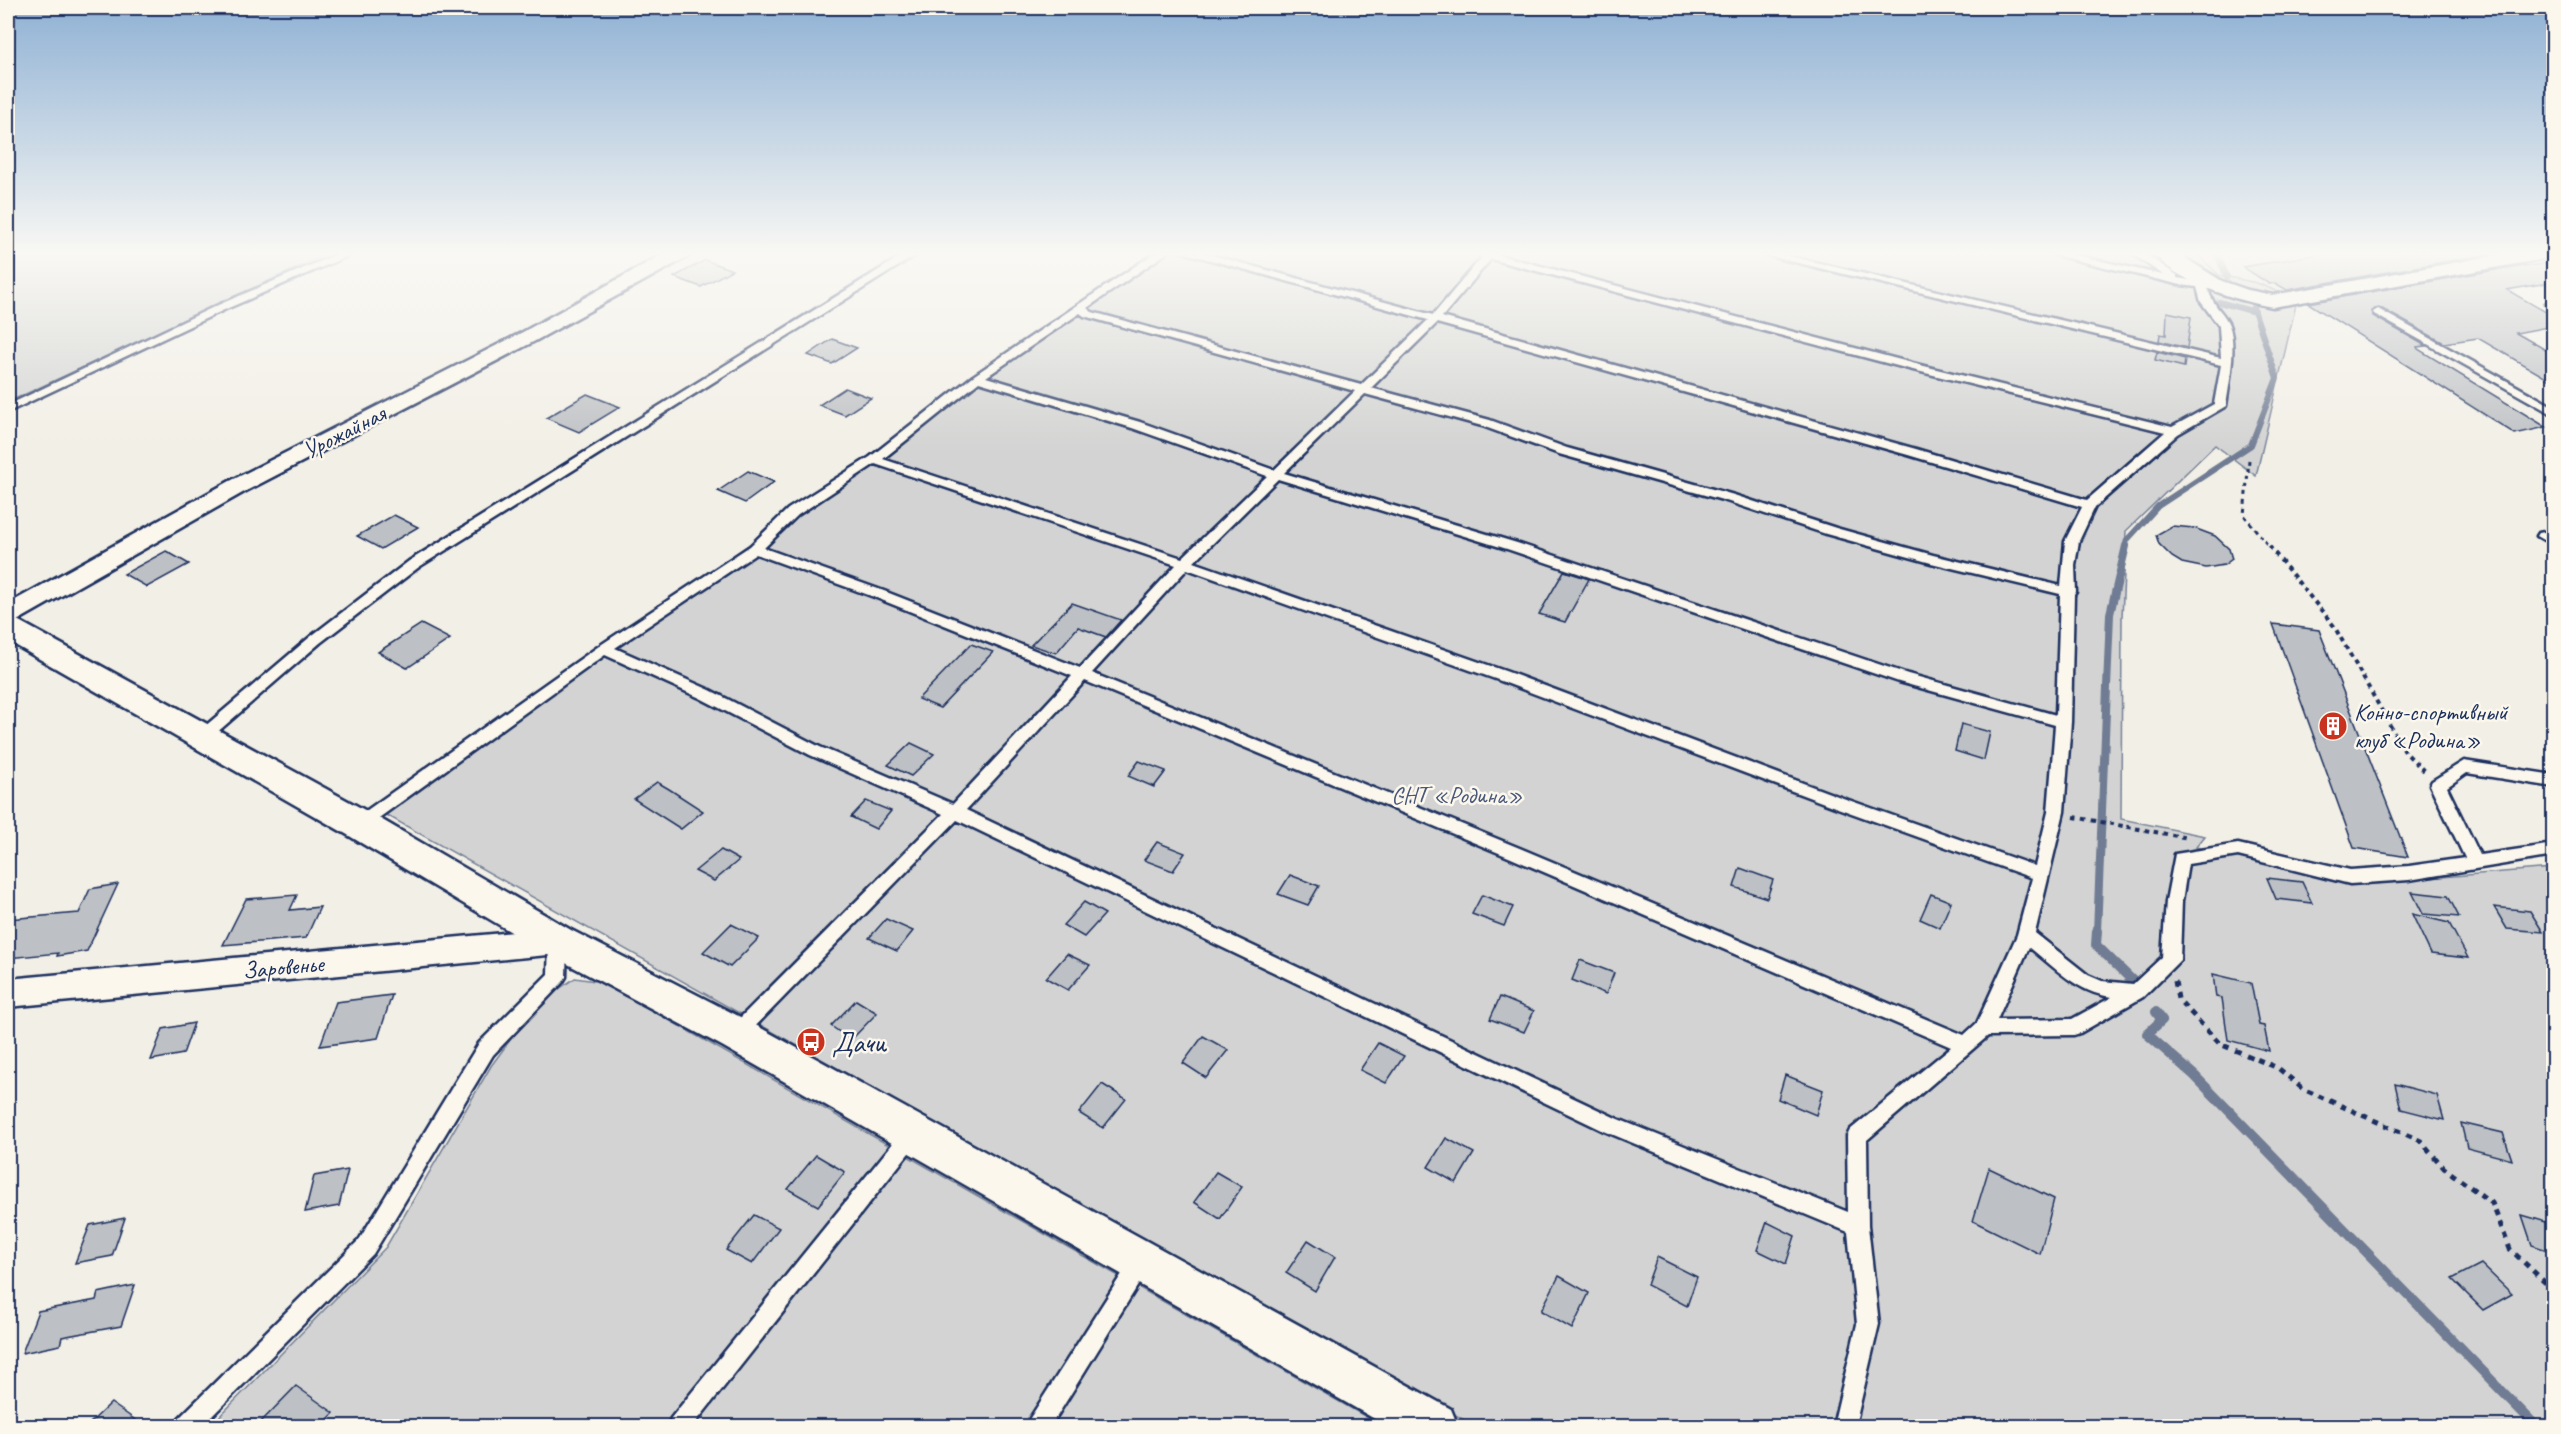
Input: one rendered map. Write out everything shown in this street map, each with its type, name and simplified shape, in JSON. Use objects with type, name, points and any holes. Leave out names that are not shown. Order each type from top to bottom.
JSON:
[{"type":"street","name":"Урожайная","points":[[8,615],[238,486],[561,319]]},
{"type":"street","points":[[8,628],[359,824],[558,941],[736,1034],[913,1133],[1141,1262],[1413,1421]]},
{"type":"street","name":"Заровенье","points":[[8,993],[558,941]]},
{"type":"lane","points":[[8,409],[199,319]]},
{"type":"lane","points":[[202,737],[315,640],[414,564],[808,319]]},
{"type":"lane","points":[[359,824],[604,649],[755,549],[793,513],[874,460],[977,378],[1064,319]]},
{"type":"lane","points":[[1106,319],[1486,423],[1563,451],[1730,498],[1831,531],[1942,562],[2069,592]]},
{"type":"lane","points":[[736,1034],[955,812],[1185,563],[1435,319],[1912,452],[2088,505]]},
{"type":"lane","points":[[1733,319],[1913,367],[2174,431]]},
{"type":"lane","points":[[2041,319],[2227,363]]},
{"type":"lane","points":[[1844,1426],[1868,1324],[1858,1226],[1857,1136],[1967,1045],[1984,1028],[2026,934],[2056,812],[2063,722],[2069,592],[2068,565],[2072,541],[2088,505],[2174,431],[2220,406],[2227,363],[2224,326],[2219,319]]},
{"type":"lane","points":[[2390,319],[2553,412]]},
{"type":"lane","points":[[977,378],[1136,425],[1276,475],[1512,546],[1904,678],[2063,722]]},
{"type":"lane","points":[[874,460],[1185,563],[1505,677],[1935,839],[2040,874]]},
{"type":"lane","points":[[755,549],[889,596],[1084,674],[1491,842],[1967,1045]]},
{"type":"lane","points":[[604,649],[705,694],[815,751],[955,812],[1611,1125],[1858,1226]]},
{"type":"lane","points":[[2475,864],[2438,785],[2464,767],[2553,781]]},
{"type":"lane","points":[[1984,1028],[2074,1027],[2137,992],[2171,960],[2174,901],[2181,859],[2238,850],[2350,877],[2409,873],[2553,850]]},
{"type":"lane","points":[[2026,934],[2082,980],[2101,988],[2137,992]]},
{"type":"lane","points":[[187,1426],[366,1247],[486,1049],[557,977],[558,941]]},
{"type":"lane","points":[[679,1426],[913,1133]]},
{"type":"lane","points":[[1038,1426],[1141,1262]]},
{"type":"path","points":[[2249,460],[2244,515],[2334,626],[2405,752],[2438,785]]},
{"type":"path","points":[[2079,818],[2142,828]]},
{"type":"path","points":[[2171,960],[2178,999],[2220,1044],[2278,1068],[2303,1089],[2421,1140],[2444,1168],[2492,1203],[2510,1249],[2553,1292]]},
{"type":"green space","points":[[8,319],[187,319],[8,402]]},
{"type":"green space","name":"СНТ «Родина»","points":[[1070,319],[2293,319],[2256,476],[2215,445],[2126,531],[2122,617],[2121,819],[2205,836],[2196,847],[2356,884],[2553,868],[2553,1426],[1475,1426],[374,808]]},
{"type":"green space","points":[[575,978],[602,982],[1382,1426],[210,1426],[386,1247],[491,1066],[536,1005]]},
{"type":"building","points":[[2167,319],[2191,319],[2187,348],[2159,341],[2160,334],[2166,335]]},
{"type":"building","points":[[2333,319],[2378,319],[2426,346],[2417,347],[2418,349],[2546,427],[2515,434]]},
{"type":"building","points":[[2401,319],[2553,319],[2553,326],[2516,333],[2553,354],[2553,382],[2478,338],[2444,343]]},
{"type":"building","points":[[832,339],[857,348],[832,364],[808,355]]},
{"type":"building","points":[[2157,352],[2185,359],[2184,367],[2155,360]]},
{"type":"building","points":[[845,388],[871,398],[845,415],[819,405]]},
{"type":"building","points":[[587,394],[620,407],[579,432],[546,418]]},
{"type":"building","points":[[748,471],[774,482],[745,503],[718,491]]},
{"type":"building","points":[[394,515],[418,527],[381,549],[357,536]]},
{"type":"building","points":[[2172,526],[2194,528],[2215,536],[2229,549],[2232,559],[2224,565],[2206,568],[2182,563],[2159,544],[2156,535]]},
{"type":"building","points":[[166,551],[189,564],[147,587],[124,574]]},
{"type":"building","points":[[1564,571],[1589,579],[1565,622],[1539,614]]},
{"type":"building","points":[[1072,603],[1121,620],[1106,637],[1078,627],[1056,653],[1031,645]]},
{"type":"building","points":[[421,624],[450,639],[407,668],[378,652]]},
{"type":"building","name":"Конно-спортивный клуб «Родина»","points":[[2273,624],[2319,630],[2408,857],[2354,848]]},
{"type":"building","points":[[971,644],[993,652],[940,708],[918,699]]},
{"type":"building","points":[[1961,724],[1990,732],[1984,760],[1955,751]]},
{"type":"building","points":[[911,743],[934,754],[911,776],[888,765]]},
{"type":"building","points":[[1139,761],[1166,771],[1154,787],[1128,776]]},
{"type":"building","points":[[657,782],[703,811],[681,829],[634,799]]},
{"type":"building","points":[[866,801],[891,811],[876,829],[851,817]]},
{"type":"building","points":[[1157,842],[1185,853],[1173,871],[1144,860]]},
{"type":"building","points":[[721,850],[739,860],[714,881],[695,871]]},
{"type":"building","points":[[1740,868],[1773,880],[1767,898],[1734,887]]},
{"type":"building","points":[[1290,875],[1319,886],[1308,905],[1278,894]]},
{"type":"building","points":[[2267,878],[2302,882],[2312,903],[2276,899]]},
{"type":"building","points":[[118,884],[87,951],[57,956],[58,953],[8,958],[8,919],[79,913],[90,889]]},
{"type":"building","points":[[2412,892],[2448,896],[2459,917],[2423,914]]},
{"type":"building","points":[[1931,894],[1951,902],[1940,928],[1920,919]]},
{"type":"building","points":[[297,895],[290,910],[320,907],[306,938],[223,945],[246,899]]},
{"type":"building","points":[[1482,895],[1513,907],[1504,926],[1472,914]]},
{"type":"building","points":[[1084,902],[1105,914],[1084,937],[1063,925]]},
{"type":"building","points":[[2494,907],[2530,911],[2543,932],[2507,929]]},
{"type":"building","points":[[2412,914],[2449,923],[2468,958],[2431,954]]},
{"type":"building","points":[[886,919],[913,931],[897,951],[869,938]]},
{"type":"building","points":[[731,924],[759,938],[730,967],[703,952]]},
{"type":"building","points":[[1067,954],[1090,965],[1068,990],[1046,978]]},
{"type":"building","points":[[1580,960],[1614,973],[1606,994],[1572,980]]},
{"type":"building","points":[[2213,974],[2251,983],[2259,1025],[2264,1026],[2269,1051],[2228,1040],[2222,998],[2216,997]]},
{"type":"building","points":[[392,995],[378,1038],[320,1046],[336,1002]]},
{"type":"building","points":[[1500,997],[1534,1011],[1524,1032],[1490,1019]]},
{"type":"building","points":[[856,1000],[877,1013],[851,1040],[831,1026]]},
{"type":"building","points":[[194,1023],[183,1054],[151,1060],[163,1029]]},
{"type":"building","points":[[1203,1036],[1228,1050],[1206,1078],[1183,1063]]},
{"type":"building","points":[[1378,1043],[1404,1056],[1386,1083],[1360,1070]]},
{"type":"building","points":[[1785,1075],[1823,1090],[1816,1115],[1778,1099]]},
{"type":"building","points":[[1102,1084],[1126,1099],[1103,1128],[1079,1113]]},
{"type":"building","points":[[2395,1084],[2437,1095],[2444,1120],[2401,1109]]},
{"type":"building","points":[[2461,1123],[2503,1133],[2512,1160],[2467,1148]]},
{"type":"building","points":[[1446,1138],[1474,1153],[1456,1183],[1428,1167]]},
{"type":"building","points":[[816,1155],[845,1172],[818,1206],[788,1189]]},
{"type":"building","points":[[1989,1168],[2054,1199],[2040,1254],[1973,1221]]},
{"type":"building","points":[[348,1170],[339,1206],[305,1212],[314,1176]]},
{"type":"building","points":[[1216,1172],[1242,1187],[1220,1219],[1194,1202]]},
{"type":"building","points":[[754,1215],[779,1228],[752,1264],[726,1250]]},
{"type":"building","points":[[2522,1215],[2553,1224],[2553,1252],[2532,1245]]},
{"type":"building","points":[[125,1218],[112,1256],[75,1263],[90,1225]]},
{"type":"building","points":[[1767,1222],[1795,1236],[1786,1264],[1757,1250]]},
{"type":"building","points":[[1308,1240],[1335,1257],[1315,1291],[1286,1273]]},
{"type":"building","points":[[1657,1257],[1697,1277],[1687,1306],[1647,1285]]},
{"type":"building","points":[[2481,1264],[2512,1294],[2483,1310],[2452,1279]]},
{"type":"building","points":[[1559,1276],[1589,1293],[1572,1329],[1541,1311]]},
{"type":"building","points":[[135,1285],[121,1326],[62,1337],[60,1345],[22,1353],[38,1311],[96,1300],[98,1293]]},
{"type":"building","points":[[296,1386],[334,1413],[321,1426],[257,1426]]},
{"type":"building","points":[[111,1403],[144,1426],[87,1426]]},
{"type":"waterway","points":[[2125,548],[2127,540],[2158,506],[2251,445],[2277,378],[2257,319]]},
{"type":"waterway","points":[[2097,932],[2110,614],[2126,546]]},
{"type":"waterway","points":[[2097,931],[2096,945],[2137,985]]},
{"type":"waterway","points":[[2156,1012],[2162,1020],[2147,1034],[2194,1075],[2536,1426]]},
{"type":"place","name":"Конно-спортивный клуб «Родина»","points":[[2333,726]]},
{"type":"place","name":"Дачи","points":[[811,1042]]}]
